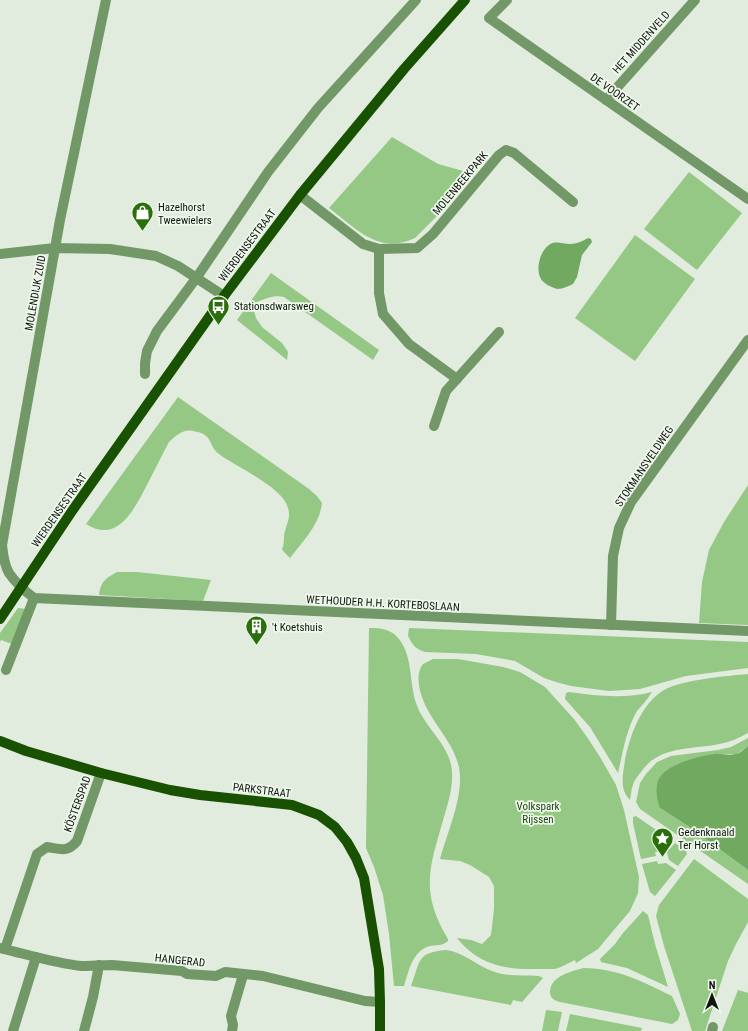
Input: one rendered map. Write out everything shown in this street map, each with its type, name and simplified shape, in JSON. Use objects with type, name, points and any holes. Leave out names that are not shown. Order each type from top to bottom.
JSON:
[{"type":"main road","name":"WIERDENSESTRAAT","points":[[0,619],[72,511],[224,296],[300,195],[404,69],[465,0]]},
{"type":"main road","name":"PARKSTRAAT","points":[[0,741],[26,751],[101,773],[178,791],[292,805],[319,815],[334,827],[347,842],[356,858],[364,878],[378,969],[380,1031]]},
{"type":"street","name":"MOLENDIJK ZUID","points":[[21,586],[9,573],[4,561],[2,545],[55,248],[106,0]]},
{"type":"street","name":"WIERDENSESTRAAT","points":[[145,374],[147,351],[157,331],[198,278],[268,172],[318,108],[416,0]]},
{"type":"street","name":"DE VOORZET","points":[[507,0],[489,18],[748,199]]},
{"type":"street","name":"HET MIDDENVELD","points":[[606,100],[695,0]]},
{"type":"street","name":"MOLENBEEKPARK","points":[[300,195],[363,244],[379,249],[417,248],[433,234],[498,155],[506,150],[514,153],[573,202]]},
{"type":"street","points":[[0,254],[55,248],[110,250],[156,256],[178,266],[224,296]]},
{"type":"street","points":[[379,249],[378,293],[383,314],[408,344],[457,379]]},
{"type":"street","points":[[434,426],[446,390],[498,332]]},
{"type":"street","name":"STOKMANSVELDWEG","points":[[611,625],[613,556],[619,528],[631,502],[748,340]]},
{"type":"street","points":[[6,670],[34,598],[21,586]]},
{"type":"street","name":"WETHOUDER H.H. KORTEBOSLAAN","points":[[34,598],[748,631]]},
{"type":"street","name":"KÖSTERSPAD","points":[[2,948],[37,854],[47,848],[64,850],[71,848],[77,840],[101,773]]},
{"type":"street","name":"HANGERAD","points":[[2,948],[36,957],[82,966],[99,965],[182,971],[188,974],[216,976],[225,972],[263,976],[365,1001],[380,1002]]},
{"type":"street","points":[[13,1031],[36,957]]},
{"type":"street","points":[[84,1031],[93,997],[99,965]]},
{"type":"street","points":[[232,1031],[233,1025],[231,1016],[243,975]]},
{"type":"green space","points":[[392,137],[438,164],[474,174],[453,200],[415,238],[402,242],[390,243],[379,242],[369,237],[329,208]]},
{"type":"green space","points":[[689,172],[742,213],[697,270],[644,229]]},
{"type":"green space","points":[[635,235],[695,279],[635,361],[575,318]]},
{"type":"green space","points":[[271,273],[379,350],[373,360],[284,297],[280,296],[267,298],[257,302],[254,311],[256,318],[262,327],[282,343],[288,352],[287,360],[237,320]]},
{"type":"green space","points":[[178,397],[309,489],[322,503],[321,511],[314,525],[290,558],[282,549],[289,514],[284,500],[268,485],[219,454],[208,437],[193,431],[183,432],[169,442],[131,512],[117,527],[108,530],[98,529],[86,524]]},
{"type":"green space","points":[[748,485],[748,625],[699,623],[702,582],[709,550],[724,522]]},
{"type":"green space","points":[[117,572],[137,572],[211,580],[203,601],[99,595],[102,583]]},
{"type":"green space","points":[[18,608],[26,609],[12,644],[1,640],[0,642],[0,633]]},
{"type":"green space","points":[[369,628],[389,631],[399,639],[407,654],[416,703],[425,721],[447,753],[452,772],[450,795],[431,864],[430,878],[430,892],[433,907],[448,941],[442,945],[430,946],[419,952],[412,962],[404,986],[394,986],[389,934],[383,895],[366,848]]},
{"type":"green space","points":[[409,628],[748,642],[748,668],[686,676],[640,689],[609,691],[571,686],[556,682],[544,678],[515,661],[476,654],[425,652],[414,646],[408,636]]},
{"type":"green space","name":"Volkspark Rijssen","points":[[433,659],[458,659],[503,667],[520,672],[545,687],[574,719],[600,757],[616,785],[624,810],[639,877],[638,893],[630,911],[598,949],[576,963],[575,960],[555,969],[525,969],[492,964],[473,954],[457,938],[471,940],[482,944],[491,935],[494,909],[494,886],[489,877],[470,865],[460,861],[440,859],[456,807],[460,786],[460,776],[454,752],[427,709],[422,698],[419,685],[418,679],[421,667],[423,664]]},
{"type":"green space","points":[[748,674],[748,733],[727,742],[677,750],[657,757],[648,763],[635,780],[630,800],[624,791],[623,786],[625,760],[633,731],[649,703],[664,690],[681,684],[704,679]]},
{"type":"green space","points":[[569,692],[600,696],[632,696],[652,692],[633,718],[625,741],[618,773],[590,727],[565,699],[566,693]]},
{"type":"green space","points":[[748,738],[748,746],[737,754],[714,754],[676,765],[660,808],[688,826],[748,870],[748,884],[640,809],[636,802],[640,783],[657,762],[671,756],[731,747]]},
{"type":"green space","points":[[636,816],[672,841],[664,851],[655,852],[656,856],[641,859],[633,823],[633,817]]},
{"type":"green space","points":[[675,843],[686,851],[687,854],[678,866],[669,860],[667,852]]},
{"type":"green space","points":[[694,859],[748,899],[748,922],[728,961],[705,1031],[692,1031],[664,946],[656,916],[659,905]]},
{"type":"green space","points":[[657,861],[658,864],[666,863],[676,870],[655,896],[650,892],[642,864]]},
{"type":"green space","points":[[643,911],[648,915],[668,987],[627,968],[601,962],[600,959]]},
{"type":"green space","points":[[446,950],[458,953],[498,973],[539,976],[543,978],[522,1002],[513,1000],[511,1005],[411,986],[421,959],[429,953]]},
{"type":"green space","points":[[584,968],[608,970],[619,973],[672,996],[680,1014],[678,1020],[672,1024],[560,1002],[553,999],[550,992],[551,986],[558,978],[562,975]]},
{"type":"green space","points":[[738,990],[748,993],[748,1031],[722,1031]]},
{"type":"green space","points":[[546,1010],[562,1012],[558,1031],[542,1031]]},
{"type":"green space","points":[[570,1014],[642,1028],[641,1031],[566,1031]]},
{"type":"shaded area","points":[[588,238],[591,239],[592,242],[582,255],[577,277],[573,284],[558,289],[543,281],[540,277],[538,269],[541,255],[546,248],[554,243],[572,244]]},
{"type":"shaded area","points":[[748,746],[748,870],[688,826],[660,808],[657,798],[657,785],[661,775],[682,762],[707,755],[737,754]]},
{"type":"place","name":"Hazelhorst Tweewielers","points":[[142,232]]},
{"type":"place","name":"Stationsdwarsweg","points":[[218,326]]},
{"type":"place","name":"'t Koetshuis","points":[[257,646]]},
{"type":"place","name":"Gedenknaald Ter Horst","points":[[662,858]]}]
